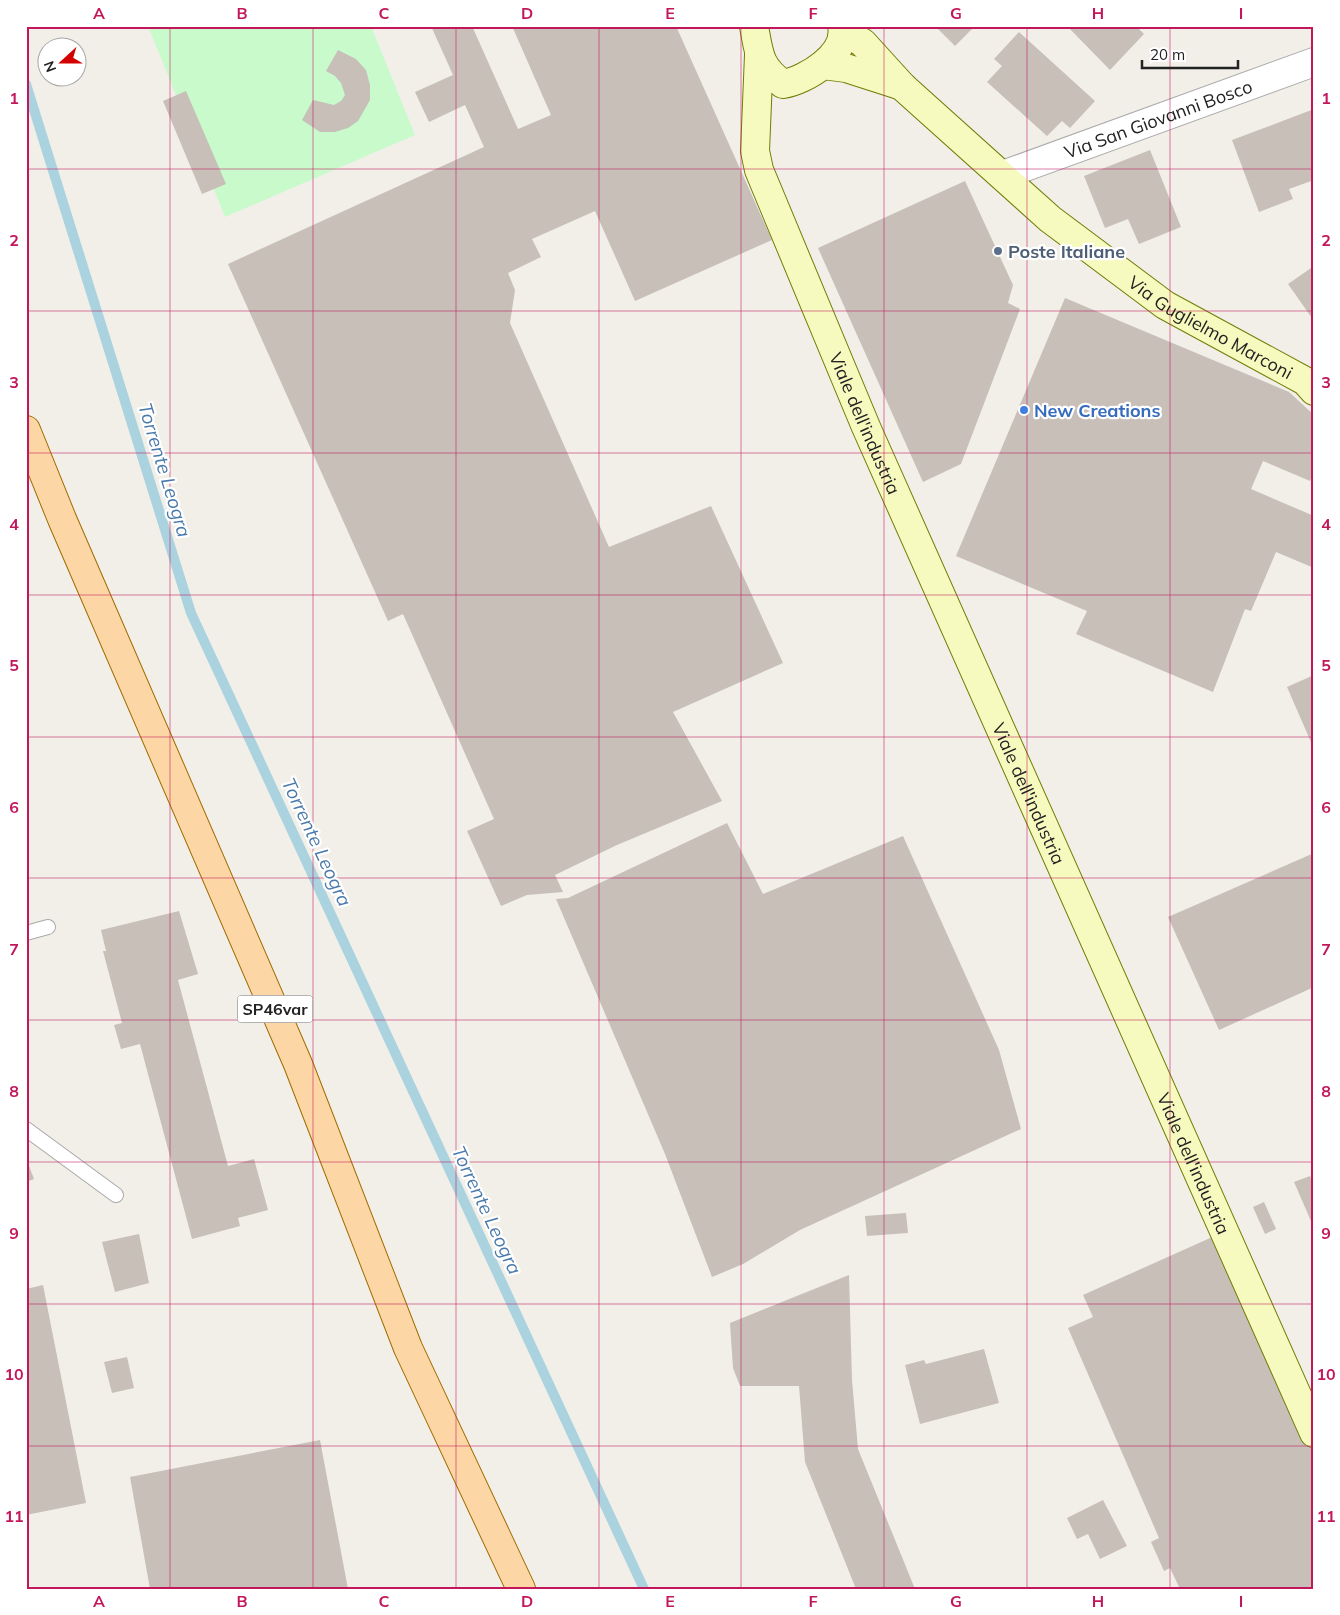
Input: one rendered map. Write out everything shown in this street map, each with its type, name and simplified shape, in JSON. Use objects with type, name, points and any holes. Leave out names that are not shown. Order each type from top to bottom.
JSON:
[{"type":"main road","name":"SP46var","points":[[26,430],[62,519],[298,1064],[408,1348],[521,1589]]},
{"type":"street","points":[[754,26],[759,55],[769,75],[783,84],[798,81]]},
{"type":"street","points":[[755,151],[773,104],[798,81],[823,65],[838,49],[843,28]]},
{"type":"street","name":"Via Guglielmo Marconi","points":[[843,28],[863,43],[903,87],[1050,219],[1164,305],[1305,381],[1314,391]]},
{"type":"street","name":"Viale dell'industria","points":[[759,55],[755,151],[759,170],[866,427],[1314,1433]]},
{"type":"street","name":"Via San Giovanni Bosco","points":[[1003,175],[1314,62]]},
{"type":"street","name":"Via Guglielmo Marconi","points":[[823,65],[846,68],[903,87]]},
{"type":"lane","points":[[26,933],[48,927]]},
{"type":"lane","points":[[26,1129],[116,1195]]},
{"type":"green space","points":[[148,26],[371,26],[415,135],[225,217]]},
{"type":"building","points":[[431,26],[472,26],[518,129],[551,115],[512,26],[676,26],[772,240],[635,301],[595,211],[532,239],[541,257],[508,273],[515,290],[510,323],[609,547],[711,506],[783,663],[673,712],[722,801],[617,845],[555,875],[563,892],[527,895],[501,906],[467,831],[494,819],[403,614],[388,621],[228,264],[484,147],[465,105],[429,122],[415,92],[453,75]]},
{"type":"building","points":[[935,26],[975,26],[955,46]]},
{"type":"building","points":[[1067,26],[1136,26],[1144,34],[1110,70]]},
{"type":"building","points":[[1019,32],[1095,101],[1070,128],[1062,121],[1047,136],[987,82],[1002,66],[994,59]]},
{"type":"building","points":[[338,50],[356,59],[366,70],[370,85],[370,100],[358,121],[348,128],[335,132],[320,132],[302,120],[313,100],[334,105],[341,101],[345,95],[341,83],[335,76],[326,71]]},
{"type":"building","points":[[186,91],[226,184],[202,194],[163,101]]},
{"type":"building","points":[[1314,109],[1314,180],[1289,189],[1293,199],[1259,212],[1232,140]]},
{"type":"building","points":[[1150,150],[1181,227],[1139,244],[1128,219],[1105,228],[1084,176]]},
{"type":"building","points":[[965,181],[1013,285],[1008,303],[1020,309],[961,464],[923,482],[818,248]]},
{"type":"building","points":[[1314,266],[1314,321],[1288,284]]},
{"type":"building","points":[[1065,298],[1289,392],[1314,415],[1314,472],[1310,481],[1263,461],[1251,489],[1314,516],[1314,568],[1276,552],[1251,611],[1245,609],[1213,692],[1076,634],[1087,611],[956,556]]},
{"type":"building","points":[[1314,675],[1314,749],[1287,687]]},
{"type":"building","points":[[727,823],[763,894],[903,836],[999,1050],[1021,1129],[800,1230],[743,1264],[712,1277],[665,1154],[556,899],[568,898]]},
{"type":"building","points":[[1314,853],[1314,987],[1219,1030],[1168,917]]},
{"type":"building","points":[[179,911],[198,974],[178,980],[228,1166],[254,1159],[268,1210],[238,1218],[240,1226],[192,1239],[140,1044],[121,1049],[114,1025],[122,1023],[103,951],[106,951],[101,930]]},
{"type":"building","points":[[26,1158],[34,1179],[26,1182]]},
{"type":"building","points":[[1310,1176],[1314,1185],[1314,1228],[1294,1182]]},
{"type":"building","points":[[1264,1202],[1276,1229],[1265,1234],[1253,1207]]},
{"type":"building","points":[[906,1213],[908,1233],[867,1236],[865,1216]]},
{"type":"building","points":[[139,1234],[149,1283],[115,1292],[102,1242]]},
{"type":"building","points":[[1219,1234],[1314,1449],[1314,1589],[1180,1589],[1170,1568],[1164,1571],[1151,1542],[1159,1538],[1068,1328],[1093,1317],[1083,1295]]},
{"type":"building","points":[[849,1275],[852,1380],[858,1449],[915,1589],[856,1589],[805,1462],[799,1386],[740,1386],[733,1368],[730,1323]]},
{"type":"building","points":[[43,1285],[86,1503],[26,1515],[26,1289]]},
{"type":"building","points":[[984,1349],[999,1403],[920,1424],[905,1365],[924,1360],[926,1364]]},
{"type":"building","points":[[127,1357],[134,1388],[112,1393],[104,1362]]},
{"type":"building","points":[[320,1440],[348,1589],[150,1589],[130,1477]]},
{"type":"building","points":[[1103,1500],[1127,1546],[1100,1559],[1088,1534],[1077,1539],[1067,1518]]},
{"type":"waterway","name":"Torrente Leogra","points":[[26,84],[191,613],[644,1589]]},
{"type":"place","name":"Poste Italiane","points":[[998,251]]},
{"type":"place","name":"New Creations","points":[[1024,410]]}]
